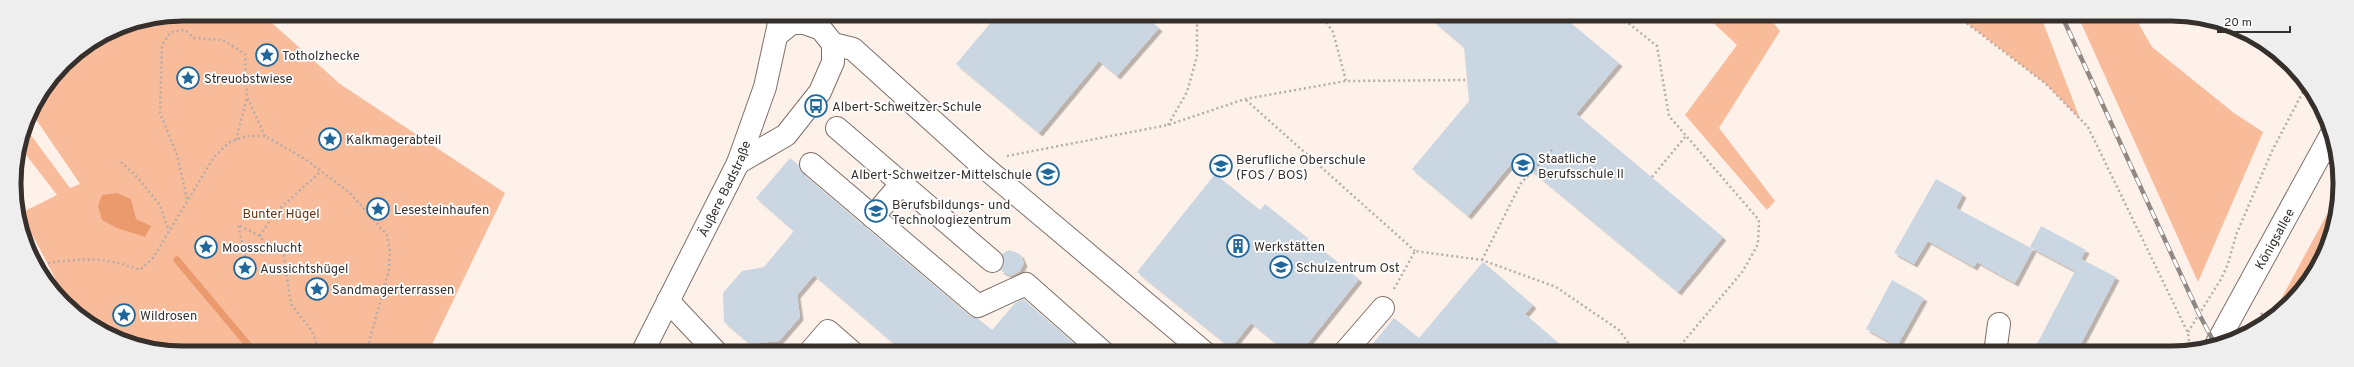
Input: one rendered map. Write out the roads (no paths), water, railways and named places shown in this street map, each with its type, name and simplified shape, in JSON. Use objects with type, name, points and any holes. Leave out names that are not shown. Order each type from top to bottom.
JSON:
[{"type":"street","points":[[779,24],[804,23],[821,29],[833,44],[853,49],[977,161],[1197,346]]},
{"type":"street","name":"Äußere Badstraße","points":[[646,346],[738,163],[765,87],[779,24]]},
{"type":"street","points":[[738,163],[786,136],[820,92],[833,62],[833,44]]},
{"type":"street","points":[[837,128],[992,261]]},
{"type":"street","name":"Königsallee","points":[[2220,338],[2327,142]]},
{"type":"street","points":[[811,164],[978,306],[1026,284],[1096,346]]},
{"type":"street","points":[[873,217],[901,184]]},
{"type":"street","points":[[668,301],[710,346]]},
{"type":"street","points":[[1350,346],[1383,308]]},
{"type":"street","points":[[1996,346],[1999,324]]},
{"type":"street","points":[[815,346],[828,331],[845,346]]},
{"type":"waterway","points":[[177,260],[249,346]]},
{"type":"railway","points":[[2064,21],[2199,314],[2213,340]]},
{"type":"place","name":"Totholzhecke","points":[[267,55]]},
{"type":"place","name":"Streuobstwiese","points":[[188,78]]},
{"type":"place","name":"Albert-Schweitzer-Schule","points":[[816,106]]},
{"type":"place","name":"Kalkmagerabteil","points":[[330,139]]},
{"type":"place","name":"Staatliche Berufsschule II","points":[[1523,165]]},
{"type":"place","name":"Berufliche Oberschule (FOS / BOS)","points":[[1221,166]]},
{"type":"place","name":"Albert-Schweitzer-Mittelschule","points":[[1048,174]]},
{"type":"place","name":"Lesesteinhaufen","points":[[378,209]]},
{"type":"place","name":"Berufsbildungs- und Technologiezentrum","points":[[876,211]]},
{"type":"place","name":"Werkstätten","points":[[1238,246]]},
{"type":"place","name":"Moosschlucht","points":[[206,247]]},
{"type":"place","name":"Schulzentrum Ost","points":[[1281,267]]},
{"type":"place","name":"Aussichtshügel","points":[[245,268]]},
{"type":"place","name":"Sandmagerterrassen","points":[[317,289]]},
{"type":"place","name":"Wildrosen","points":[[124,315]]},
{"type":"park label","name":"Bunter Hügel","points":[[281,213]]}]
